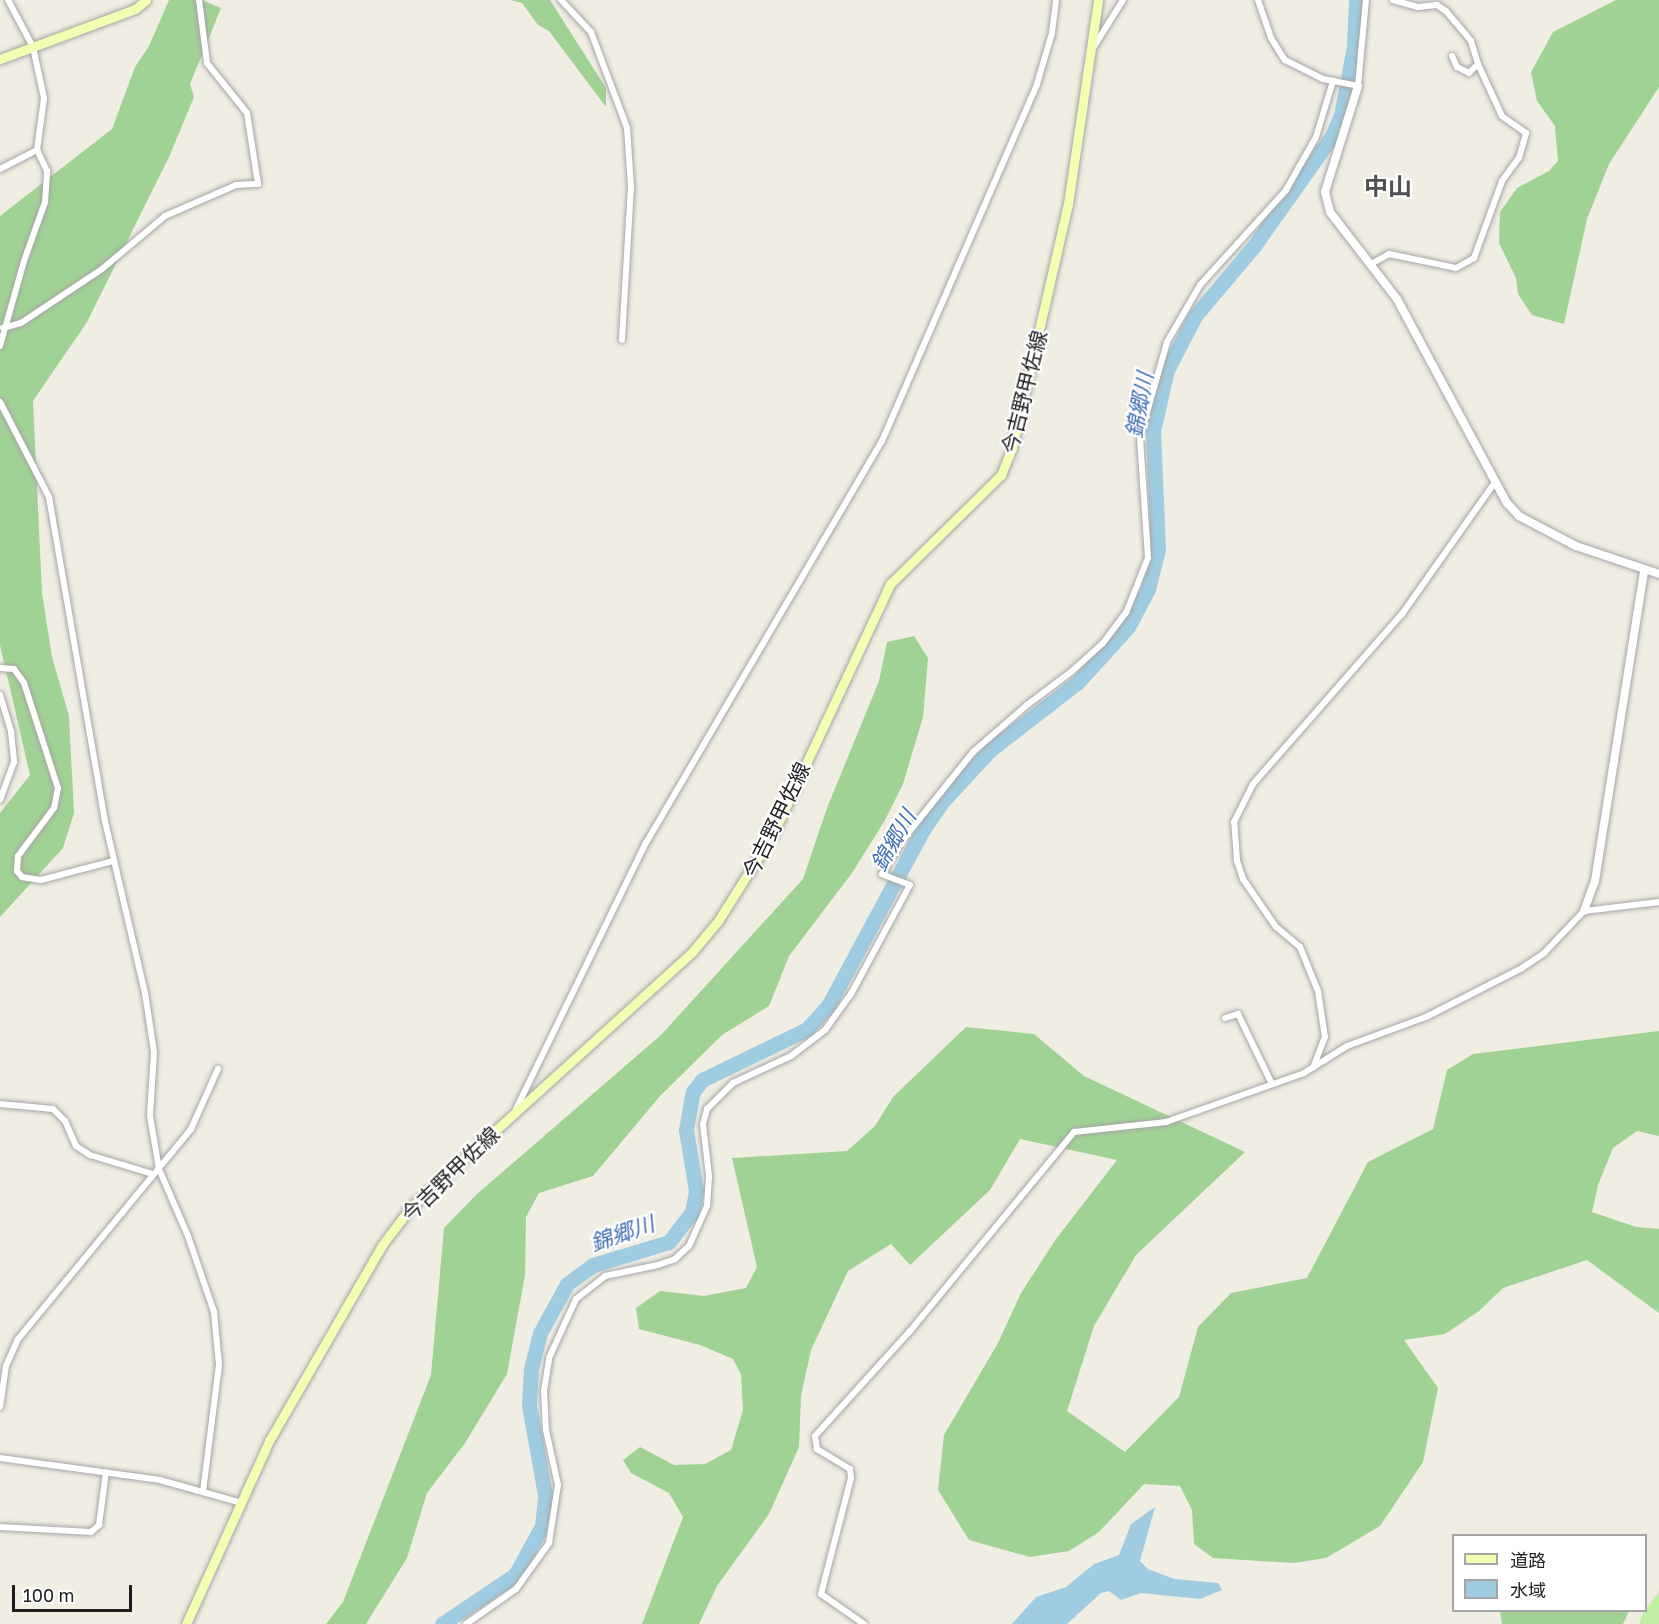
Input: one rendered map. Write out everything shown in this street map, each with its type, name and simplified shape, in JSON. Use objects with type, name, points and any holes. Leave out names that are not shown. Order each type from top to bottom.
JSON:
[{"type":"main road","points":[[0,59],[135,9],[146,0]]},
{"type":"main road","name":"今吉野甲佐線","points":[[186,1624],[269,1441],[382,1245],[411,1207],[692,952],[718,921],[773,834],[890,584],[1001,475],[1012,448],[1054,270],[1098,0]]},
{"type":"street","points":[[0,346],[3,328],[45,202],[47,171],[37,150],[45,98],[33,47],[8,0]]},
{"type":"street","points":[[3,328],[21,323],[102,269],[165,216],[237,185],[258,184],[247,113],[207,63],[199,0]]},
{"type":"street","points":[[561,0],[595,39],[627,128],[631,187],[622,340]]},
{"type":"street","points":[[514,1113],[646,843],[882,441],[1037,84],[1052,33],[1056,0]]},
{"type":"street","points":[[1091,50],[1123,0]]},
{"type":"street","points":[[1258,0],[1271,38],[1285,60],[1298,70],[1358,86]]},
{"type":"street","points":[[1366,0],[1358,86],[1325,192],[1337,223],[1397,299],[1495,482],[1519,516],[1576,546],[1659,573]]},
{"type":"street","points":[[1371,264],[1389,254],[1456,268],[1474,258],[1502,181],[1519,158],[1526,133],[1502,116],[1478,64],[1471,41],[1446,11],[1437,5],[1418,7],[1393,0]]},
{"type":"street","points":[[1452,56],[1457,67],[1469,73],[1478,64]]},
{"type":"street","points":[[466,1624],[516,1589],[549,1543],[558,1485],[546,1430],[544,1391],[549,1358],[576,1299],[605,1276],[658,1265],[675,1259],[689,1246],[707,1206],[709,1176],[703,1124],[707,1109],[733,1083],[790,1056],[825,1030],[851,994],[910,885],[882,874],[905,837],[973,753],[1102,644],[1126,613],[1148,558],[1140,437],[1167,342],[1200,285],[1286,190],[1316,137],[1333,81]]},
{"type":"street","points":[[0,169],[37,150]]},
{"type":"street","points":[[0,402],[49,496],[113,861],[145,993],[154,1052],[150,1116],[159,1169],[188,1236],[214,1312],[220,1346],[203,1491]]},
{"type":"street","points":[[1313,1068],[1324,1037],[1318,991],[1303,953],[1276,927],[1244,879],[1237,861],[1234,822],[1252,784],[1402,614],[1495,482]]},
{"type":"street","points":[[864,1624],[821,1594],[851,1478],[850,1469],[817,1449],[815,1436],[910,1331],[1074,1132],[1166,1122],[1313,1068],[1347,1046],[1426,1017],[1522,968],[1544,953],[1584,911],[1595,881],[1644,570]]},
{"type":"street","points":[[0,668],[14,669],[24,683],[58,788],[54,808],[18,856],[17,871],[22,877],[41,880],[113,861]]},
{"type":"street","points":[[0,695],[11,732],[14,762],[0,800]]},
{"type":"street","points":[[1584,911],[1659,902]]},
{"type":"street","points":[[1225,1018],[1238,1014],[1272,1084]]},
{"type":"street","points":[[0,1407],[6,1365],[18,1339],[191,1129],[218,1069]]},
{"type":"street","points":[[0,1104],[53,1108],[65,1121],[76,1146],[90,1155],[153,1174]]},
{"type":"street","points":[[0,1458],[106,1472],[203,1491],[242,1503]]},
{"type":"street","points":[[0,1527],[91,1532],[99,1525],[106,1472]]},
{"type":"green space","points":[[169,0],[201,0],[221,8],[190,84],[194,97],[169,157],[87,322],[33,401],[42,593],[52,657],[69,716],[74,813],[63,848],[0,917],[0,813],[30,775],[0,645],[0,216],[112,129],[135,67],[149,46]]},
{"type":"green space","points":[[511,0],[550,0],[606,88],[606,107],[549,31],[538,25],[522,3]]},
{"type":"green space","points":[[1616,0],[1659,0],[1659,87],[1609,164],[1587,219],[1564,324],[1532,315],[1518,294],[1516,278],[1499,243],[1500,212],[1517,188],[1549,171],[1558,161],[1555,126],[1537,101],[1531,72],[1553,32]]},
{"type":"green space","points":[[914,636],[928,658],[923,717],[903,784],[885,820],[852,873],[789,956],[769,1006],[722,1035],[660,1096],[593,1176],[539,1193],[526,1217],[525,1275],[507,1374],[465,1443],[427,1493],[407,1558],[366,1624],[326,1624],[343,1602],[431,1375],[444,1228],[477,1194],[661,1035],[803,879],[827,808],[879,681],[887,642]]},
{"type":"green space","points":[[966,1027],[1034,1034],[1084,1076],[1245,1152],[1136,1255],[1094,1326],[1067,1411],[1125,1452],[1179,1397],[1198,1327],[1231,1293],[1307,1278],[1368,1162],[1433,1129],[1447,1070],[1473,1054],[1659,1031],[1659,1136],[1637,1131],[1613,1148],[1598,1185],[1592,1212],[1636,1227],[1659,1229],[1659,1313],[1587,1260],[1503,1288],[1479,1311],[1445,1334],[1404,1340],[1438,1388],[1423,1462],[1380,1526],[1326,1558],[1293,1563],[1213,1558],[1194,1544],[1192,1510],[1180,1486],[1144,1484],[1099,1532],[1069,1551],[1030,1557],[969,1540],[938,1490],[944,1435],[998,1343],[1021,1293],[1056,1239],[1117,1160],[1020,1139],[990,1190],[910,1265],[891,1244],[848,1271],[811,1350],[801,1396],[799,1447],[769,1514],[717,1586],[699,1624],[642,1624],[683,1517],[669,1493],[631,1473],[623,1460],[640,1447],[674,1465],[705,1464],[731,1450],[743,1410],[741,1374],[733,1359],[700,1345],[639,1329],[636,1308],[660,1291],[704,1296],[746,1288],[757,1267],[732,1158],[847,1151],[875,1126],[893,1097]]},
{"type":"green space","points":[[1659,1591],[1659,1624],[1639,1624],[1644,1612],[1647,1612],[1647,1607]]},
{"type":"green space","points":[[1500,1612],[1629,1612],[1623,1624],[1502,1624]]},
{"type":"water","points":[[1155,1507],[1140,1561],[1148,1569],[1174,1579],[1218,1583],[1222,1590],[1200,1599],[1141,1593],[1121,1600],[1109,1591],[1101,1593],[1067,1624],[1012,1624],[1036,1597],[1066,1587],[1094,1564],[1119,1555],[1131,1524]]},
{"type":"waterway","name":"錦郷川","points":[[442,1624],[515,1575],[542,1526],[545,1495],[529,1405],[531,1369],[540,1333],[567,1284],[593,1265],[669,1242],[692,1212],[696,1191],[686,1130],[693,1092],[702,1080],[807,1029],[828,1006],[924,828],[942,802],[990,750],[1078,682],[1128,627],[1148,589],[1158,549],[1153,431],[1167,370],[1195,316],[1254,246],[1332,136],[1341,115],[1354,47],[1356,0]]},
{"type":"district","name":"中山","points":[[1388,186]]}]
